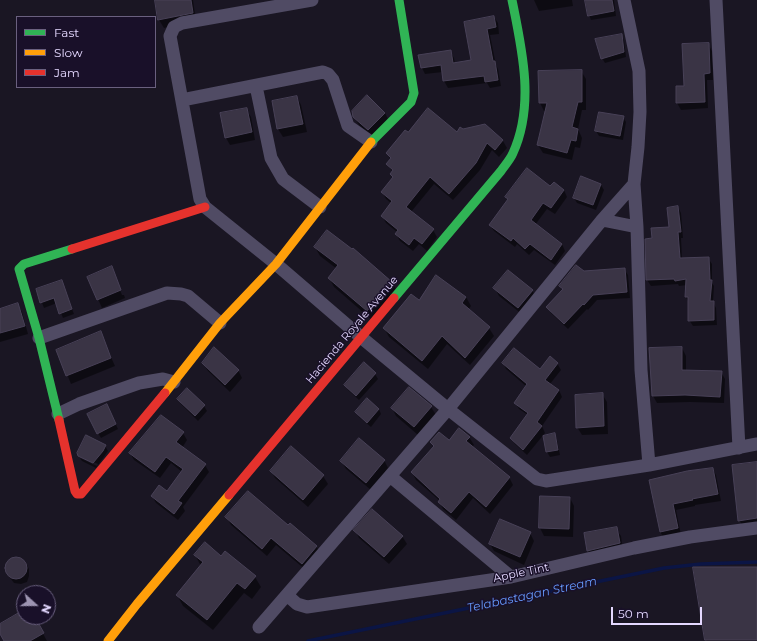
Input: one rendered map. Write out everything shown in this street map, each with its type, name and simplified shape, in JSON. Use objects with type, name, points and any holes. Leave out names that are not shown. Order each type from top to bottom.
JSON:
[{"type":"street","points":[[312,0],[182,23],[174,27],[170,36],[200,199],[205,207],[276,264],[362,338],[537,479],[546,481],[649,465],[757,444]]},
{"type":"street","points":[[205,207],[24,264],[20,267],[19,271],[39,338],[75,491],[79,495],[174,382],[220,323],[276,264],[371,142],[411,102],[414,93],[399,0]]},
{"type":"street","name":"Hacienda Royale Avenue","points":[[108,641],[137,604],[501,171],[513,152],[523,119],[525,84],[522,54],[512,0]]},
{"type":"street","points":[[624,0],[639,71],[639,133],[634,184],[637,227],[641,370],[649,465]]},
{"type":"street","points":[[716,0],[738,448]]},
{"type":"street","points":[[182,100],[323,72],[328,74],[332,80],[348,126],[371,142]]},
{"type":"street","points":[[256,86],[271,158],[283,179],[320,207]]},
{"type":"street","points":[[259,628],[448,408],[602,220],[634,184]]},
{"type":"street","points":[[602,220],[637,227]]},
{"type":"street","points":[[39,338],[167,293],[188,296],[220,323]]},
{"type":"street","points":[[58,414],[78,404],[139,383],[163,379],[174,382]]},
{"type":"street","points":[[390,476],[511,577]]},
{"type":"street","name":"Apple Tint","points":[[287,595],[297,604],[307,607],[511,577],[652,544],[757,528]]},
{"type":"building","points":[[155,0],[191,0],[193,13],[158,20]]},
{"type":"building","points":[[585,0],[612,0],[614,11],[588,16]]},
{"type":"building","points":[[494,16],[496,27],[487,29],[498,80],[485,82],[484,76],[443,81],[441,65],[421,68],[418,55],[451,50],[453,63],[471,60],[464,22]]},
{"type":"building","points":[[622,34],[624,52],[601,59],[595,39]]},
{"type":"building","points":[[709,43],[710,73],[704,74],[705,102],[676,103],[676,86],[684,86],[682,44]]},
{"type":"building","points":[[582,70],[582,102],[578,102],[572,127],[578,129],[576,141],[571,140],[567,153],[537,145],[547,103],[539,103],[538,71]]},
{"type":"building","points":[[367,95],[385,113],[368,130],[353,117],[352,111]]},
{"type":"building","points":[[297,96],[303,124],[277,129],[272,101]]},
{"type":"building","points":[[247,108],[252,132],[225,138],[220,113]]},
{"type":"building","points":[[428,108],[457,132],[460,127],[463,129],[485,124],[503,140],[495,150],[487,143],[476,163],[449,194],[430,177],[406,207],[434,229],[422,244],[414,238],[409,245],[395,234],[398,230],[381,216],[392,201],[381,192],[393,177],[390,174],[393,170],[386,164],[391,158],[386,153],[405,130],[408,132]]},
{"type":"building","points":[[599,112],[624,116],[620,136],[595,131]]},
{"type":"building","points":[[527,168],[550,186],[554,182],[564,190],[551,208],[543,203],[531,220],[562,244],[551,260],[530,244],[525,249],[513,238],[511,241],[489,225],[508,199],[505,197]]},
{"type":"building","points":[[581,176],[601,184],[593,205],[573,198]]},
{"type":"building","points":[[678,206],[681,232],[678,232],[680,258],[709,257],[710,280],[712,280],[710,301],[714,301],[714,320],[688,321],[688,297],[685,297],[686,279],[675,281],[674,279],[646,280],[645,239],[652,238],[651,228],[669,227],[667,208]]},
{"type":"building","points":[[327,230],[352,249],[353,248],[392,282],[367,311],[328,278],[338,265],[314,247]]},
{"type":"building","points":[[576,265],[584,271],[625,268],[627,292],[593,295],[564,324],[546,307],[563,289],[559,286]]},
{"type":"building","points":[[112,266],[121,290],[97,300],[87,277]]},
{"type":"building","points":[[508,270],[533,290],[518,308],[493,288]]},
{"type":"building","points":[[436,275],[466,297],[462,303],[490,327],[465,358],[442,336],[422,361],[383,328],[411,294],[419,300]]},
{"type":"building","points":[[62,280],[72,309],[59,314],[54,298],[40,303],[36,289]]},
{"type":"building","points":[[18,303],[25,326],[0,333],[0,309]]},
{"type":"building","points":[[101,331],[111,358],[66,376],[56,350]]},
{"type":"building","points":[[214,347],[239,370],[225,385],[202,363]]},
{"type":"building","points":[[682,347],[682,370],[722,371],[720,397],[685,395],[652,396],[649,348]]},
{"type":"building","points":[[514,348],[540,369],[550,356],[558,363],[545,380],[559,390],[537,422],[542,426],[523,450],[510,438],[528,413],[514,403],[527,384],[502,363]]},
{"type":"building","points":[[364,362],[376,373],[356,396],[344,385]]},
{"type":"building","points":[[409,387],[432,406],[414,427],[391,408]]},
{"type":"building","points":[[187,388],[205,405],[195,416],[177,399]]},
{"type":"building","points":[[603,393],[604,426],[576,428],[575,395]]},
{"type":"building","points":[[367,398],[379,409],[367,423],[355,412]]},
{"type":"building","points":[[107,404],[116,424],[97,434],[87,414]]},
{"type":"building","points":[[161,415],[184,432],[176,442],[206,464],[178,501],[182,503],[174,514],[151,496],[159,485],[167,491],[183,469],[166,457],[155,472],[129,453]]},
{"type":"building","points":[[459,428],[470,437],[466,441],[510,477],[486,507],[469,492],[451,513],[438,502],[440,499],[411,472],[434,446],[430,442],[439,432],[449,440]]},
{"type":"building","points":[[555,433],[558,450],[546,452],[543,436]]},
{"type":"building","points":[[86,435],[106,445],[93,463],[78,456],[77,453]]},
{"type":"building","points":[[359,438],[385,460],[366,483],[340,461]]},
{"type":"building","points":[[291,446],[324,475],[303,500],[270,471]]},
{"type":"building","points":[[757,462],[757,518],[738,521],[732,465]]},
{"type":"building","points":[[713,468],[718,494],[673,504],[678,528],[660,532],[649,480],[687,471]]},
{"type":"building","points":[[248,491],[288,525],[290,523],[317,546],[302,564],[271,538],[262,549],[225,517]]},
{"type":"building","points":[[540,496],[570,497],[569,529],[539,528]]},
{"type":"building","points":[[372,509],[403,536],[384,557],[353,530]]},
{"type":"building","points":[[500,519],[531,532],[520,557],[489,544]]},
{"type":"building","points":[[617,527],[620,543],[587,551],[584,533]]},
{"type":"building","points":[[205,542],[221,556],[225,551],[256,576],[245,589],[237,583],[207,620],[176,595],[203,562],[194,555]]},
{"type":"building","points":[[16,557],[24,560],[27,568],[24,576],[16,579],[8,576],[5,568],[8,560]]},
{"type":"building","points":[[693,567],[757,567],[757,640],[705,640]]},
{"type":"building","points":[[16,615],[16,625],[40,625],[44,633],[30,641],[4,641],[0,634],[0,624]]},
{"type":"waterway","name":"Telabastagan Stream","points":[[308,641],[664,568],[701,564],[757,562]]},
{"type":"traffic: fast","points":[[371,142],[411,102],[414,93],[399,0]]},
{"type":"traffic: fast","points":[[394,298],[501,171],[513,153],[520,135],[524,116],[525,96],[523,57],[512,0]]},
{"type":"traffic: fast","points":[[59,420],[39,338],[19,269],[24,264],[72,249]]},
{"type":"traffic: slow","points":[[165,393],[220,323],[276,264],[371,142]]},
{"type":"traffic: slow","points":[[108,641],[137,604],[229,495]]},
{"type":"traffic: jam","points":[[72,249],[205,207]]},
{"type":"traffic: jam","points":[[229,495],[394,298]]},
{"type":"traffic: jam","points":[[59,420],[75,491],[77,494],[81,494],[165,393]]}]
